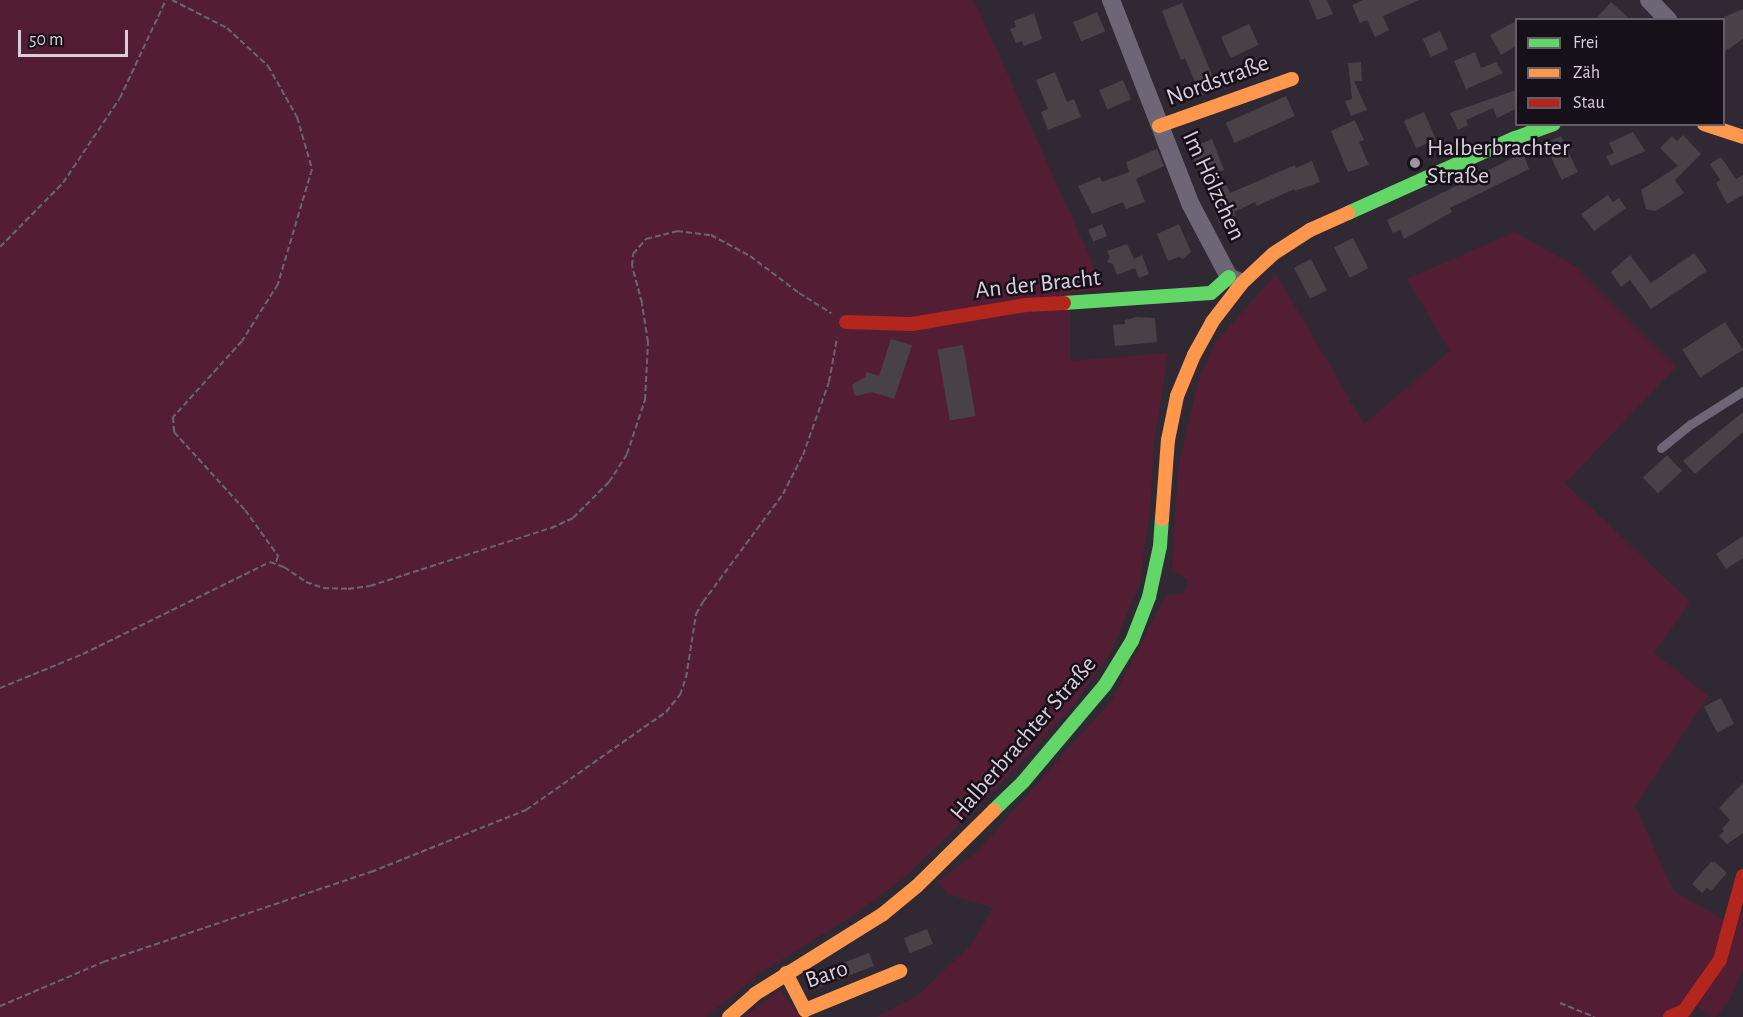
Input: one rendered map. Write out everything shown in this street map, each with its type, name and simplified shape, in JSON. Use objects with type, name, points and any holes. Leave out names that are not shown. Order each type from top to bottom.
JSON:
[{"type":"main road","name":"Nordstraße","points":[[1160,126],[1292,79]]},
{"type":"main road","name":"Halberbrachter Straße","points":[[729,1017],[755,994],[786,973],[883,914],[942,863],[1023,782],[1090,704],[1120,663],[1143,617],[1155,575],[1160,546],[1168,440],[1177,396],[1194,355],[1236,280],[1310,230],[1515,138],[1548,126]]},
{"type":"main road","points":[[1710,126],[1743,137]]},
{"type":"main road","name":"An der Bracht","points":[[846,322],[912,324],[1025,305],[1197,295],[1211,293],[1236,280]]},
{"type":"main road","points":[[1670,1017],[1684,1011],[1720,960],[1743,876]]},
{"type":"main road","name":"Baro","points":[[786,973],[806,1010],[900,971]]},
{"type":"street","name":"Im Hölzchen","points":[[1111,0],[1191,205],[1236,280]]},
{"type":"street","points":[[1649,0],[1666,18]]},
{"type":"lane","points":[[1661,448],[1691,424],[1743,391]]},
{"type":"path","points":[[0,247],[63,183],[120,98],[166,0]]},
{"type":"path","points":[[172,0],[227,28],[268,66],[297,117],[312,169],[278,284],[242,341],[173,417],[174,432],[245,510],[278,556],[276,562]]},
{"type":"path","points":[[0,688],[84,654],[263,564],[276,562],[306,582],[323,588],[348,589],[370,586],[551,528],[573,518],[590,504],[609,482],[627,454],[645,400],[649,354],[646,325],[632,266],[633,254],[646,239],[677,231],[711,235],[750,256],[799,293],[846,322],[834,350],[829,382],[803,455],[783,494],[703,602],[696,615],[686,678],[680,695],[666,712],[526,810],[371,872],[103,962],[0,1006]]},
{"type":"path","points":[[1560,1003],[1594,1017]]},
{"type":"shaded area","points":[[0,0],[974,0],[1104,289],[1070,293],[1070,361],[1168,353],[1154,443],[1150,508],[1140,582],[1110,654],[1071,708],[1005,780],[905,877],[852,916],[763,971],[706,1017],[0,1017]]},
{"type":"shaded area","points":[[1515,232],[1576,267],[1676,367],[1565,483],[1690,602],[1654,653],[1708,696],[1635,806],[1674,892],[1734,925],[1743,912],[1743,968],[1730,1000],[1715,1017],[1711,1017],[1696,1005],[1691,1017],[876,1017],[916,997],[972,944],[993,908],[948,894],[938,882],[977,852],[1112,700],[1166,595],[1183,594],[1188,580],[1172,570],[1178,469],[1198,382],[1215,343],[1276,274],[1364,424],[1450,351],[1407,279]]},
{"type":"shaded area","points":[[780,990],[801,1017],[744,1017]]},
{"type":"building","points":[[1309,0],[1327,0],[1333,14],[1317,20]]},
{"type":"building","points":[[1363,0],[1419,0],[1383,16],[1389,30],[1375,37],[1367,20],[1360,23],[1352,5]]},
{"type":"building","points":[[1611,2],[1629,18],[1597,18]]},
{"type":"building","points":[[1182,3],[1218,89],[1201,96],[1185,58],[1181,60],[1162,11]]},
{"type":"building","points":[[1743,9],[1743,39],[1725,51],[1725,18]]},
{"type":"building","points":[[1097,12],[1105,31],[1081,41],[1073,22]]},
{"type":"building","points":[[1034,13],[1042,39],[1024,46],[1022,41],[1016,43],[1010,29],[1016,27],[1014,21]]},
{"type":"building","points":[[1515,22],[1515,47],[1501,55],[1490,35]]},
{"type":"building","points":[[1249,24],[1259,45],[1231,58],[1221,37]]},
{"type":"building","points":[[1440,31],[1448,49],[1431,57],[1423,39]]},
{"type":"building","points":[[1475,52],[1481,68],[1496,62],[1503,73],[1466,89],[1454,61]]},
{"type":"building","points":[[1361,62],[1362,81],[1354,81],[1367,110],[1351,116],[1345,101],[1352,99],[1348,63]]},
{"type":"building","points":[[1055,72],[1067,102],[1074,99],[1081,117],[1048,130],[1041,112],[1048,109],[1036,80]]},
{"type":"building","points":[[1123,80],[1131,99],[1107,109],[1099,90]]},
{"type":"building","points":[[1515,90],[1515,109],[1497,118],[1493,108],[1466,120],[1468,125],[1458,130],[1450,113]]},
{"type":"building","points":[[1286,96],[1295,116],[1235,143],[1226,123]]},
{"type":"building","points":[[1424,112],[1436,139],[1416,148],[1404,121]]},
{"type":"building","points":[[1355,120],[1364,140],[1359,142],[1369,165],[1348,172],[1331,131]]},
{"type":"building","points":[[1633,132],[1645,151],[1611,166],[1606,156],[1614,153],[1609,143]]},
{"type":"building","points":[[1683,135],[1701,154],[1675,180],[1684,193],[1656,211],[1646,209],[1641,190],[1678,166],[1660,148],[1672,136],[1677,141]]},
{"type":"building","points":[[1561,136],[1578,172],[1562,180],[1545,144]]},
{"type":"building","points":[[1212,139],[1224,170],[1211,175],[1206,162],[1196,166],[1189,149]]},
{"type":"building","points":[[1157,149],[1164,166],[1136,179],[1145,202],[1126,209],[1123,202],[1092,214],[1078,186],[1100,177],[1102,182],[1129,172],[1126,162]]},
{"type":"building","points":[[1523,153],[1529,169],[1450,208],[1452,212],[1404,239],[1400,230],[1393,233],[1387,220]]},
{"type":"building","points":[[1721,157],[1736,179],[1743,175],[1743,195],[1727,204],[1716,183],[1720,180],[1710,164]]},
{"type":"building","points":[[1312,161],[1320,182],[1295,191],[1294,189],[1257,206],[1255,202],[1234,212],[1236,215],[1219,223],[1207,189],[1225,182],[1230,193],[1295,165],[1296,168]]},
{"type":"building","points":[[1608,195],[1613,202],[1619,198],[1626,208],[1594,231],[1581,214]]},
{"type":"building","points":[[1102,224],[1107,236],[1093,242],[1088,230]]},
{"type":"building","points":[[1179,224],[1191,252],[1183,259],[1179,257],[1168,261],[1157,234]]},
{"type":"building","points":[[1353,238],[1368,268],[1350,278],[1334,248]]},
{"type":"building","points":[[1127,244],[1134,259],[1142,255],[1149,274],[1139,278],[1135,268],[1117,275],[1113,264],[1107,262],[1110,257],[1107,251]]},
{"type":"building","points":[[1694,253],[1707,271],[1651,309],[1630,280],[1621,287],[1611,272],[1630,255],[1651,283]]},
{"type":"building","points":[[1311,259],[1327,290],[1310,299],[1294,268]]},
{"type":"building","points":[[1136,317],[1155,318],[1157,342],[1115,346],[1113,325],[1125,324],[1125,320]]},
{"type":"building","points":[[1725,322],[1743,350],[1700,377],[1682,350]]},
{"type":"building","points":[[891,339],[912,345],[894,399],[872,392],[857,396],[854,394],[852,385],[865,377],[867,372],[879,376]]},
{"type":"building","points":[[963,345],[976,416],[950,420],[937,350]]},
{"type":"building","points":[[1743,412],[1743,432],[1695,474],[1683,461]]},
{"type":"building","points":[[1667,455],[1682,471],[1658,494],[1643,478]]},
{"type":"building","points":[[1743,536],[1743,558],[1726,569],[1716,554]]},
{"type":"building","points":[[1721,698],[1734,724],[1717,732],[1704,707]]},
{"type":"building","points":[[1743,783],[1743,833],[1727,844],[1719,836],[1730,820],[1719,808]]},
{"type":"building","points":[[1711,862],[1715,862],[1727,873],[1711,891],[1707,888],[1702,893],[1692,884]]},
{"type":"building","points":[[927,929],[933,944],[910,953],[904,938]]},
{"type":"building","points":[[869,953],[874,966],[811,990],[806,977]]},
{"type":"traffic: fast","points":[[1348,213],[1515,138],[1548,126]]},
{"type":"traffic: fast","points":[[1064,303],[1211,293],[1229,277]]},
{"type":"traffic: fast","points":[[994,810],[1023,782],[1105,685],[1132,641],[1149,597],[1160,546],[1162,519]]},
{"type":"traffic: slow","points":[[1159,126],[1292,79]]},
{"type":"traffic: slow","points":[[1710,126],[1743,137]]},
{"type":"traffic: slow","points":[[1162,519],[1168,440],[1177,396],[1194,355],[1212,322],[1242,283],[1273,254],[1310,230],[1348,213]]},
{"type":"traffic: slow","points":[[729,1017],[755,994],[883,914],[917,886],[994,810]]},
{"type":"traffic: slow","points":[[786,973],[805,1010],[900,971]]},
{"type":"traffic: jam","points":[[846,322],[912,324],[1025,305],[1064,303]]},
{"type":"traffic: jam","points":[[1670,1017],[1684,1011],[1720,960],[1743,876]]},
{"type":"place","name":"Halberbrachter Straße","points":[[1415,163]]}]
